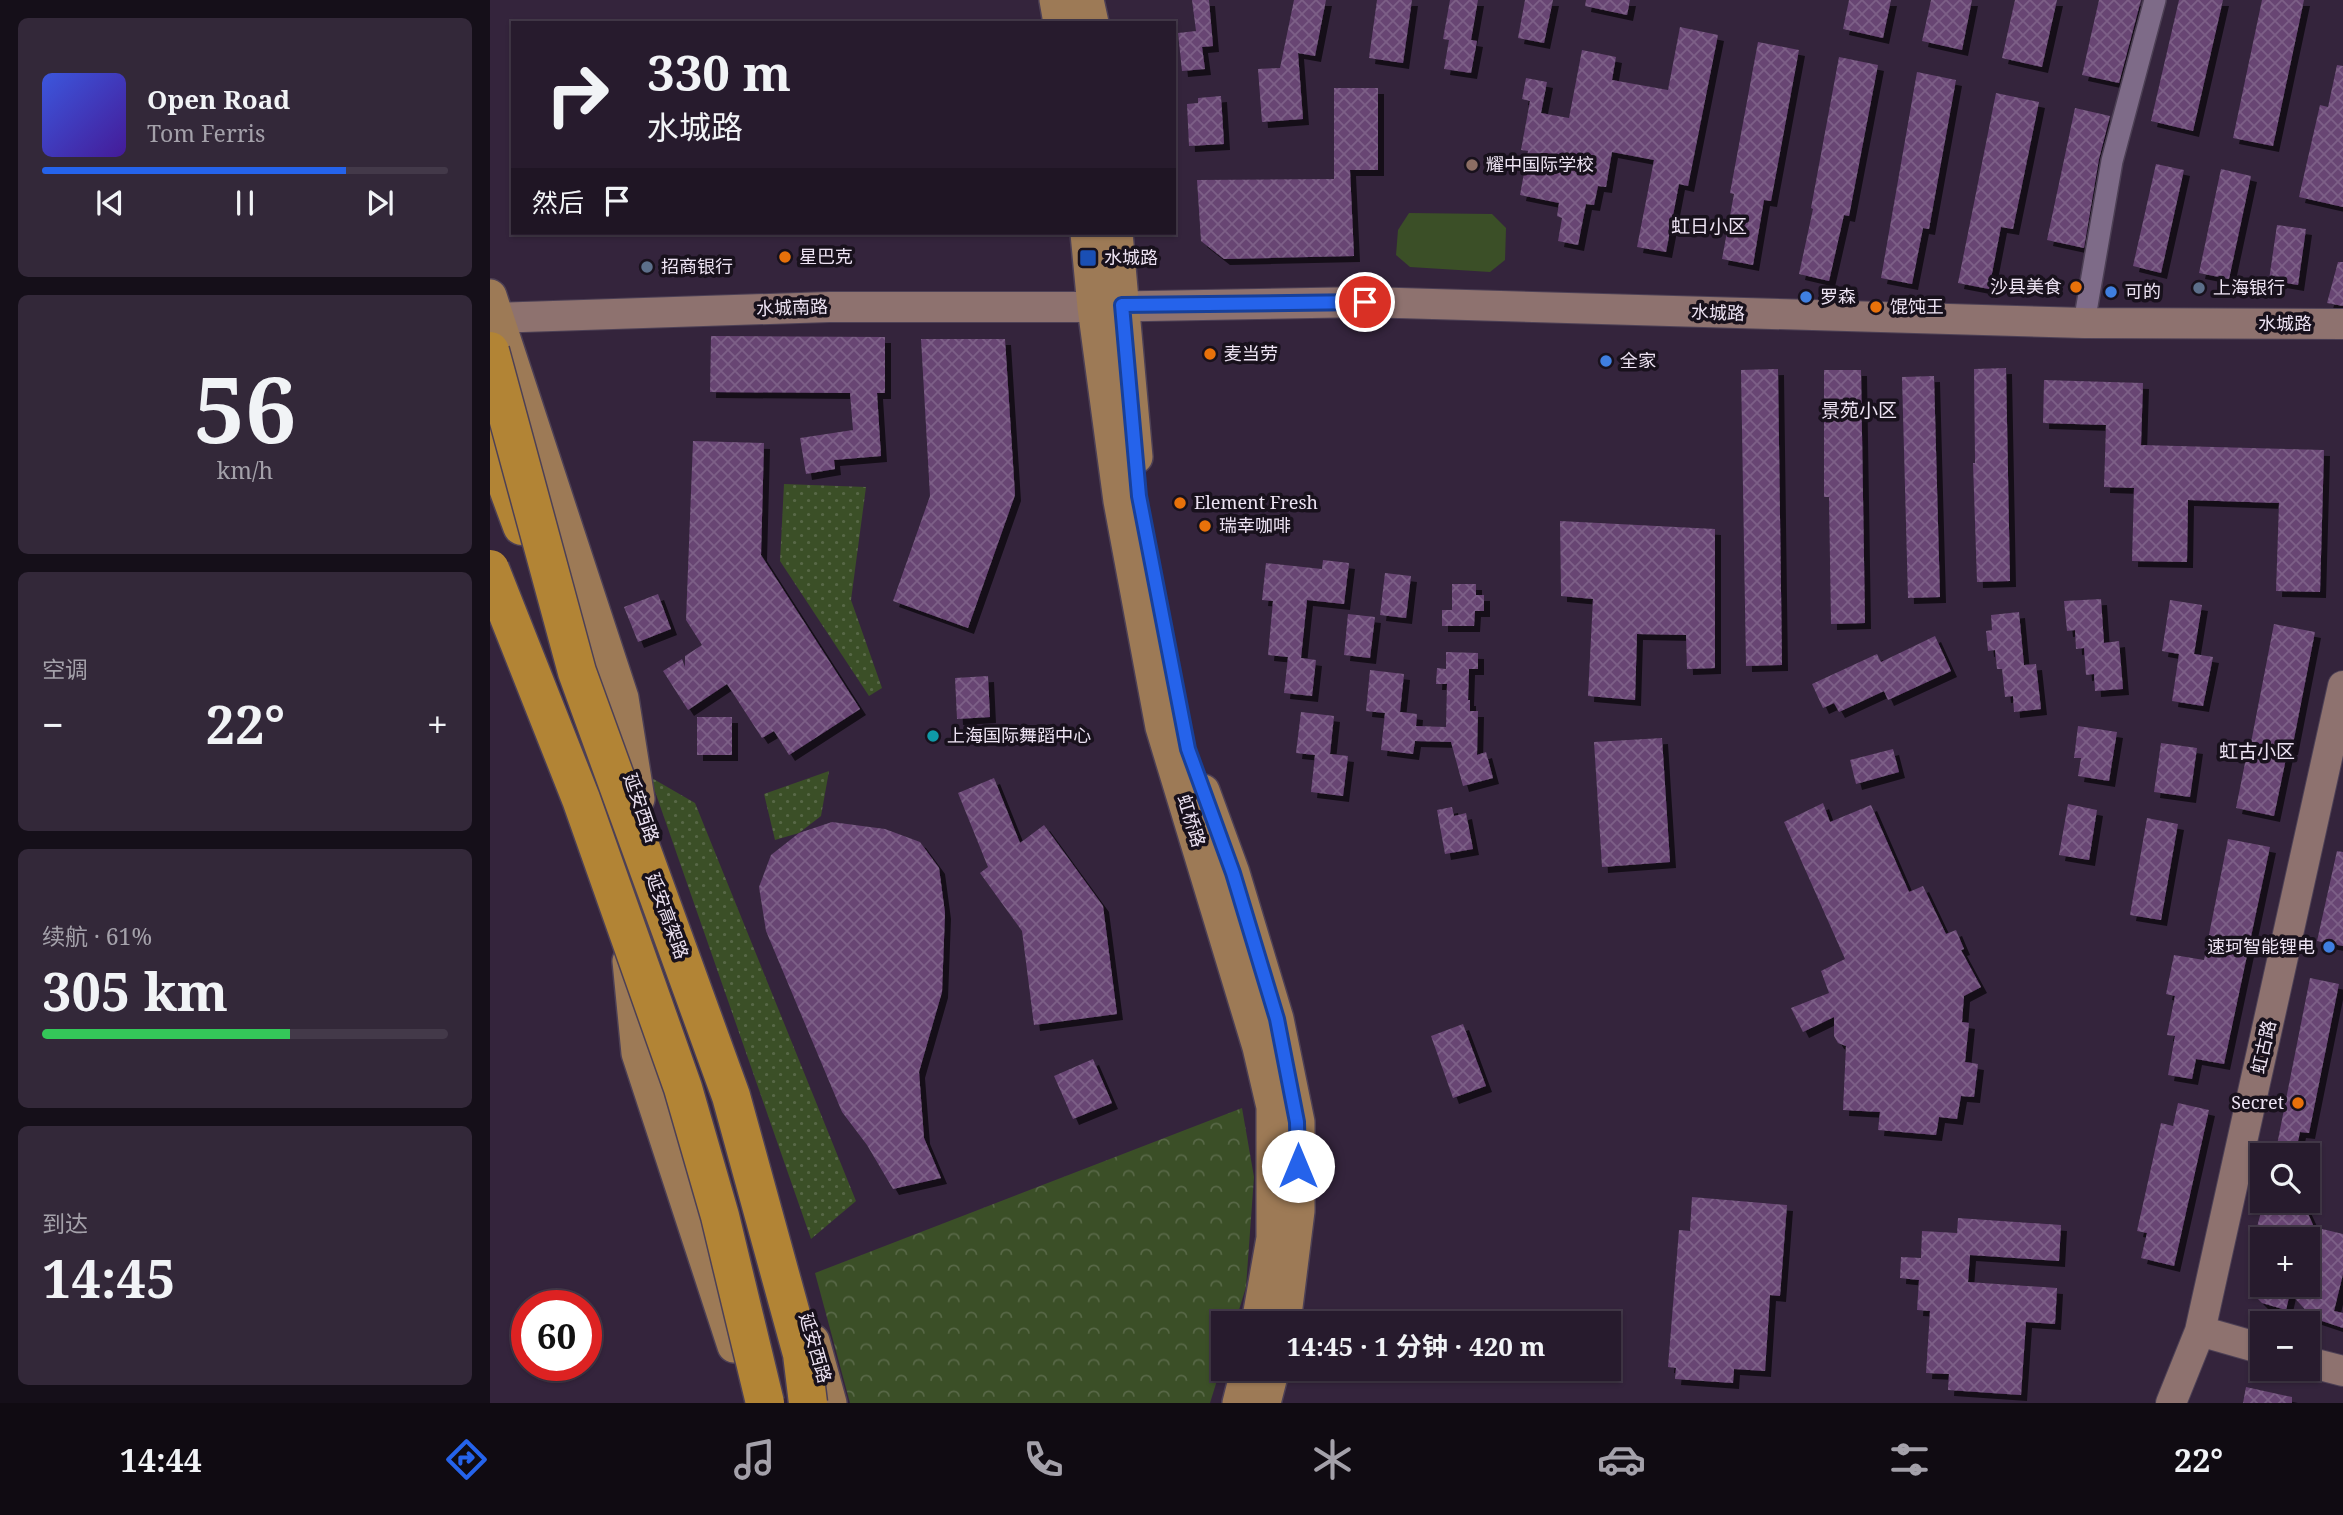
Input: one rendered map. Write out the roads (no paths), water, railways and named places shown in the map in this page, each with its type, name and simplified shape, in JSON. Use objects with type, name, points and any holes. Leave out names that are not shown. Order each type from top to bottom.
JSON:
[{"type":"highway","points":[[492,321],[577,672]]},
{"type":"highway","name":"延安高架路","points":[[490,439],[731,1096],[802,1354],[808,1403]]},
{"type":"highway","points":[[490,569],[581,799],[683,1088],[720,1216],[765,1403]]},
{"type":"main road","points":[[1056,0],[1060,21]]},
{"type":"main road","points":[[1087,0],[1092,21]]},
{"type":"main road","name":"虹桥路","points":[[1088,235],[1108,306],[1139,496],[1188,749],[1233,873],[1277,1019],[1297,1122],[1298,1211],[1286,1311]]},
{"type":"main road","name":"虹桥路","points":[[1116,235],[1108,306],[1120,500],[1162,727],[1259,1047],[1273,1107],[1273,1238],[1260,1311]]},
{"type":"main road","points":[[492,321],[622,698],[638,799]]},
{"type":"main road","name":"延安西路","points":[[490,378],[638,799],[733,1083],[802,1302],[830,1403]]},
{"type":"main road","points":[[490,559],[682,1100],[726,1230],[777,1403]]},
{"type":"main road","points":[[490,623],[568,773]]},
{"type":"main road","points":[[627,945],[638,1053],[719,1296],[751,1403]]},
{"type":"main road","points":[[682,1100],[733,1083]]},
{"type":"main road","points":[[1239,1403],[1245,1381]]},
{"type":"main road","points":[[1264,1403],[1270,1381]]},
{"type":"street","points":[[2084,323],[2112,161],[2155,0]]},
{"type":"street","name":"水城路","points":[[1108,306],[1365,302],[2084,323],[2343,324]]},
{"type":"street","name":"水城南路","points":[[492,321],[829,307],[1108,306]]},
{"type":"street","name":"虹古路","points":[[2171,1403],[2200,1331],[2343,686]]},
{"type":"street","points":[[2200,1331],[2250,1345]]},
{"type":"street","points":[[2320,1365],[2343,1371]]},
{"type":"place","name":"耀中国际学校","points":[[1472,165]]},
{"type":"place","name":"星巴克","points":[[785,257]]},
{"type":"place","name":"水城路","points":[[1088,258]]},
{"type":"place","name":"招商银行","points":[[647,267]]},
{"type":"place","name":"沙县美食","points":[[2076,287]]},
{"type":"place","name":"上海银行","points":[[2199,288]]},
{"type":"place","name":"可的","points":[[2111,292]]},
{"type":"place","name":"罗森","points":[[1806,297]]},
{"type":"place","name":"馄饨王","points":[[1876,307]]},
{"type":"place","name":"麦当劳","points":[[1210,354]]},
{"type":"place","name":"全家","points":[[1606,361]]},
{"type":"place","name":"Element Fresh","points":[[1180,503]]},
{"type":"place","name":"瑞幸咖啡","points":[[1205,526]]},
{"type":"place","name":"上海国际舞蹈中心","points":[[933,736]]},
{"type":"place","name":"速珂智能锂电","points":[[2329,947]]},
{"type":"place","name":"Secret","points":[[2298,1103]]},
{"type":"district","name":"虹日小区","points":[[1709,226]]},
{"type":"district","name":"景苑小区","points":[[1859,410]]},
{"type":"district","name":"虹古小区","points":[[2257,751]]}]
